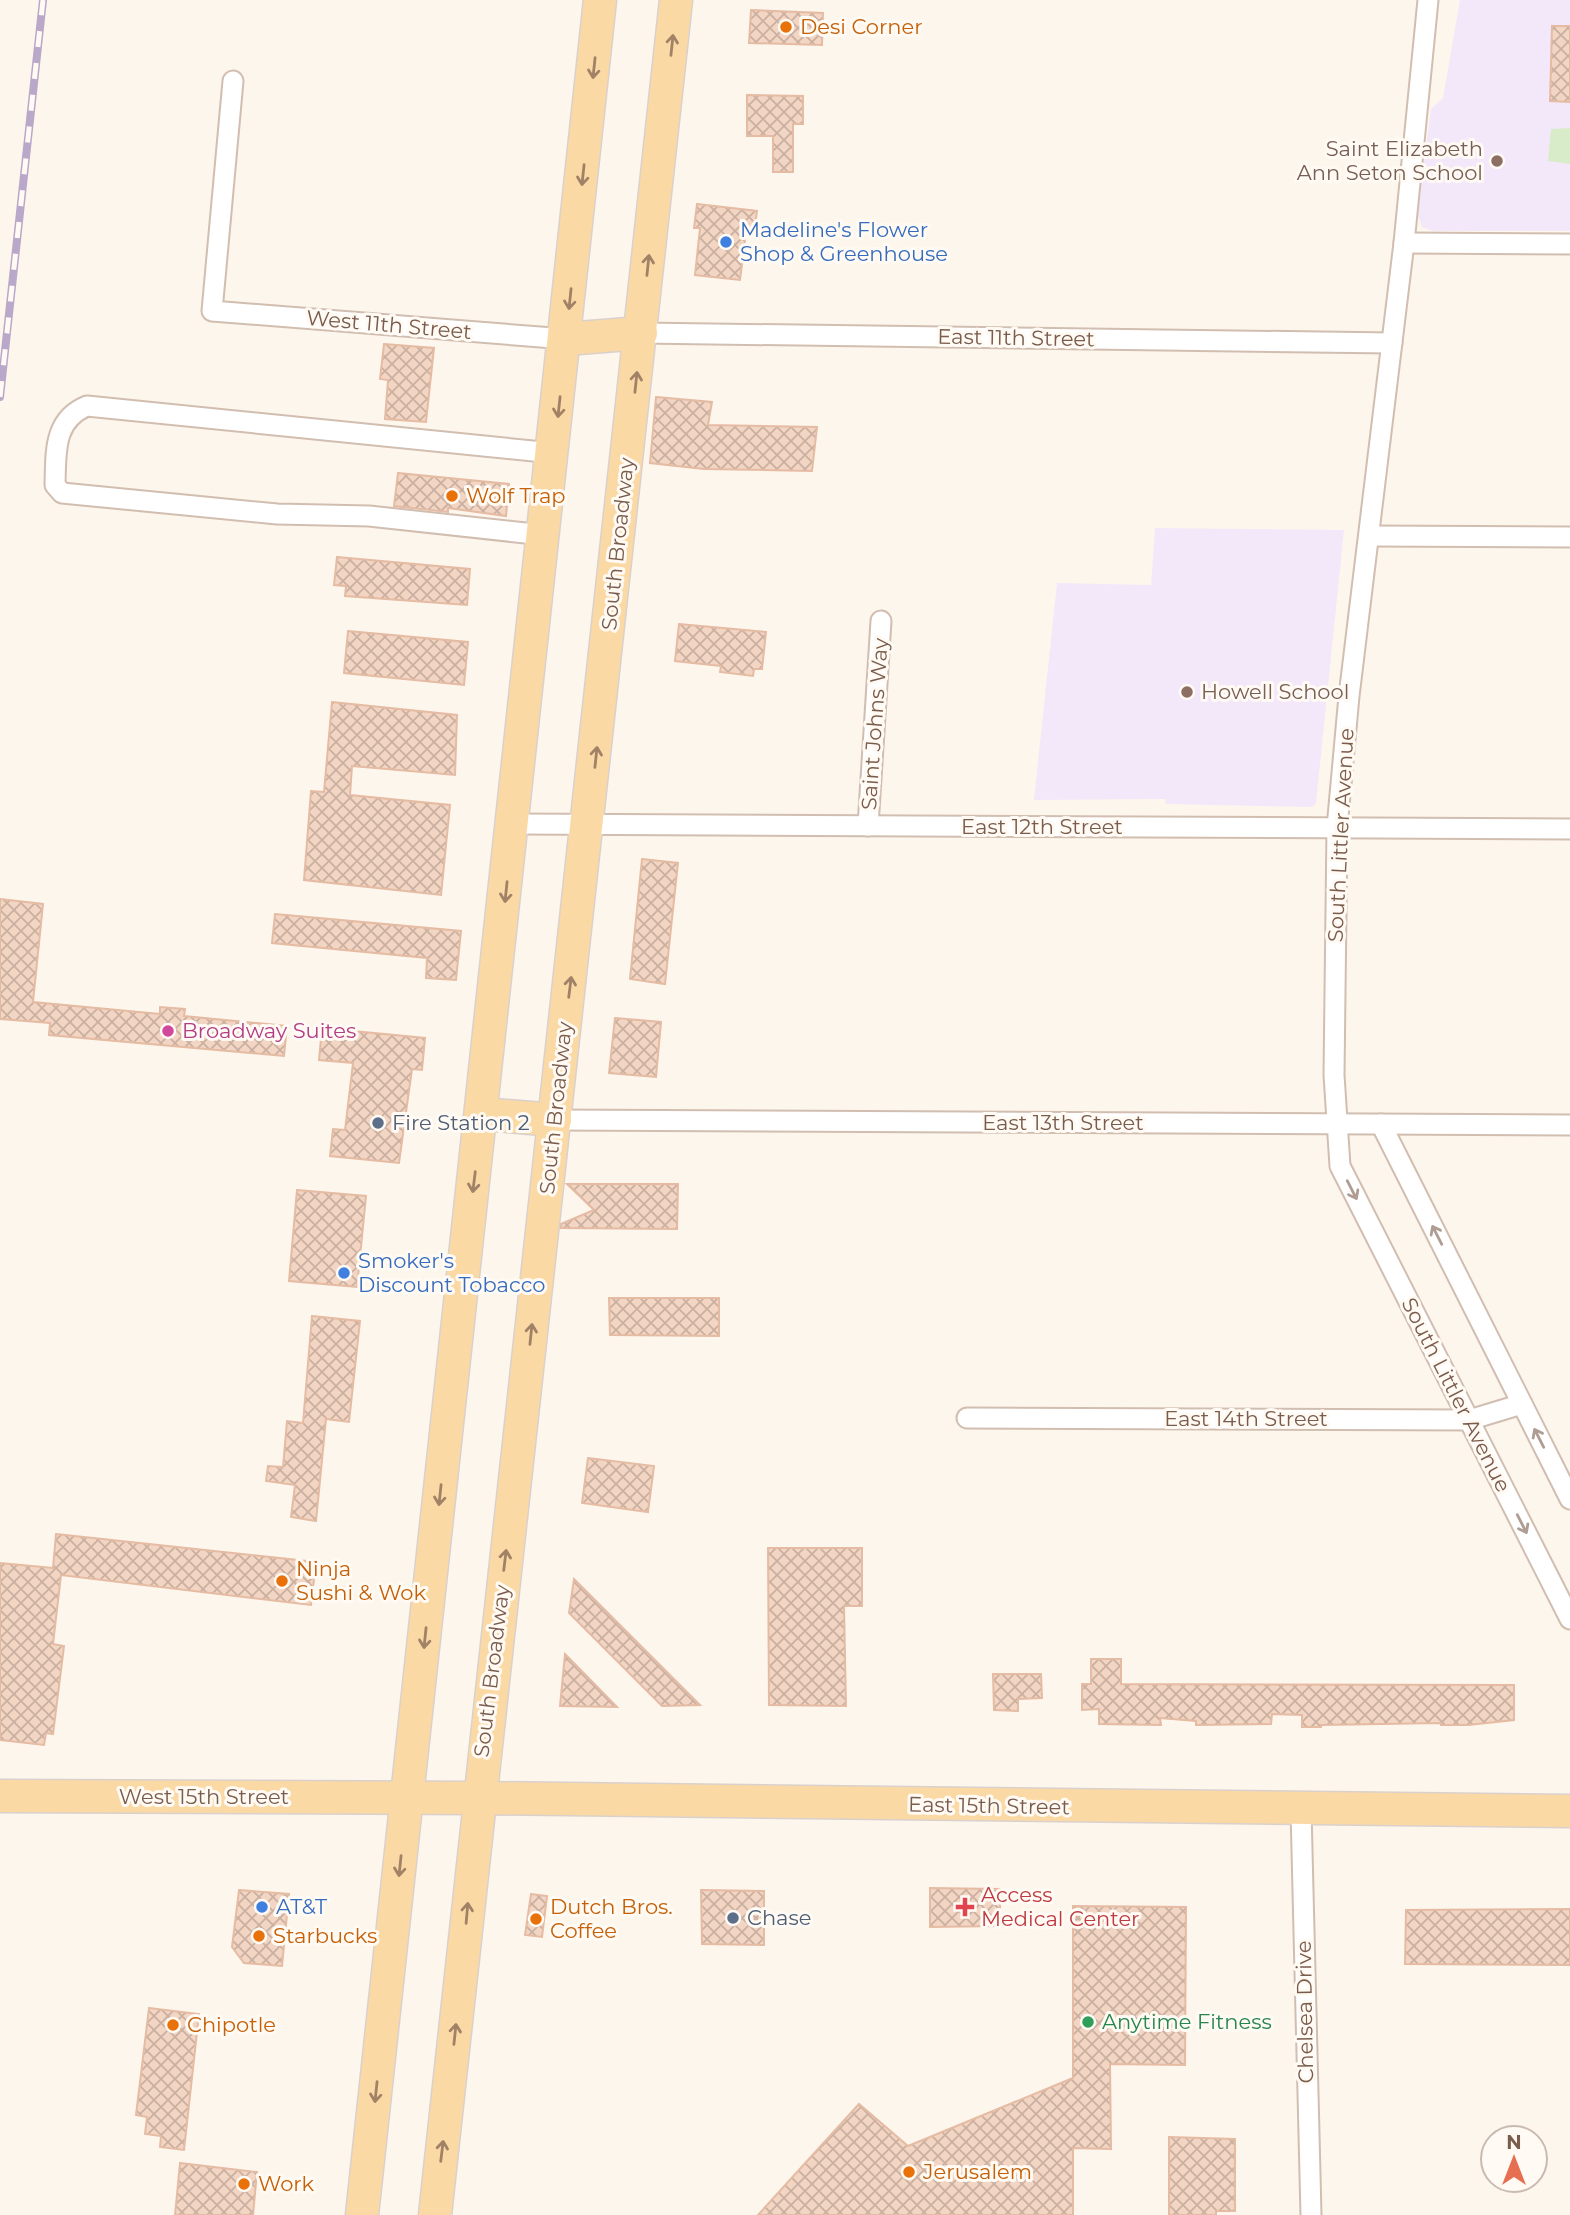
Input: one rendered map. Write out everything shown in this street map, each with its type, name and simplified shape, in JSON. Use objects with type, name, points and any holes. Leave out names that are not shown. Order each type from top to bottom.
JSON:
[{"type":"main road","points":[[362,2215],[554,453],[600,0]]},
{"type":"main road","name":"South Broadway","points":[[435,2215],[478,1798],[588,825],[676,0]]},
{"type":"main road","points":[[566,339],[641,333]]},
{"type":"main road","points":[[482,1114],[555,1120]]},
{"type":"main road","name":"West 15th Street","points":[[0,1796],[407,1798]]},
{"type":"main road","name":"East 15th Street","points":[[407,1798],[1570,1811]]},
{"type":"street","name":"South Littler Avenue","points":[[1428,0],[1404,243],[1349,696],[1337,828],[1334,1075],[1336,1125],[1340,1166],[1570,1619]]},
{"type":"street","name":"West 11th Street","points":[[233,80],[212,311],[566,339]]},
{"type":"street","points":[[1404,243],[1570,244]]},
{"type":"street","name":"East 11th Street","points":[[641,333],[1392,343]]},
{"type":"street","points":[[544,535],[369,516],[277,514],[62,493],[55,485],[59,433],[72,412],[87,406],[554,453]]},
{"type":"street","points":[[1370,536],[1570,537]]},
{"type":"street","name":"Saint Johns Way","points":[[869,826],[881,621]]},
{"type":"street","name":"East 12th Street","points":[[514,824],[1570,829]]},
{"type":"street","name":"East 13th Street","points":[[555,1120],[1570,1125]]},
{"type":"street","points":[[1381,1124],[1570,1499]]},
{"type":"street","name":"East 14th Street","points":[[967,1418],[1469,1420],[1522,1404]]},
{"type":"street","name":"Chelsea Drive","points":[[1301,1810],[1311,2215]]},
{"type":"shaded area","name":"Saint Elizabeth Ann Seton School","points":[[1460,0],[1570,0],[1570,231],[1433,231],[1422,227],[1417,213],[1431,109],[1443,98]]},
{"type":"shaded area","name":"Howell School","points":[[1155,528],[1344,530],[1316,803],[1312,807],[1166,804],[1165,799],[1034,800],[1057,583],[1151,585]]},
{"type":"green space","points":[[1570,128],[1570,164],[1548,161],[1551,129]]},
{"type":"building","points":[[751,10],[823,13],[822,45],[749,43]]},
{"type":"building","points":[[1552,26],[1570,26],[1570,102],[1550,101]]},
{"type":"building","points":[[747,95],[803,96],[803,124],[793,124],[793,172],[773,172],[773,136],[747,136]]},
{"type":"building","points":[[697,204],[757,211],[754,233],[746,232],[740,280],[695,275],[700,228],[694,228]]},
{"type":"building","points":[[384,344],[434,348],[426,422],[385,419],[388,380],[380,379]]},
{"type":"building","points":[[656,397],[712,402],[708,425],[817,427],[812,471],[704,469],[650,463]]},
{"type":"building","name":"Wolf Trap","points":[[398,473],[509,484],[506,516],[448,508],[448,512],[394,506]]},
{"type":"building","points":[[337,557],[470,569],[467,605],[345,596],[346,586],[334,585]]},
{"type":"building","points":[[679,624],[766,632],[762,669],[754,669],[753,676],[720,672],[721,666],[675,661]]},
{"type":"building","points":[[348,631],[468,642],[464,685],[344,673]]},
{"type":"building","points":[[332,702],[457,715],[455,775],[352,766],[350,795],[450,805],[441,895],[304,880],[311,791],[324,792]]},
{"type":"building","points":[[642,859],[678,863],[665,984],[630,979]]},
{"type":"building","name":"Broadway Suites","points":[[0,899],[43,904],[33,1002],[160,1014],[160,1007],[185,1009],[184,1016],[287,1026],[284,1056],[49,1035],[50,1023],[0,1019]]},
{"type":"building","points":[[275,914],[461,931],[456,980],[426,978],[427,958],[272,943]]},
{"type":"building","points":[[615,1018],[661,1022],[656,1077],[609,1073]]},
{"type":"building","points":[[322,1028],[425,1038],[422,1070],[412,1069],[399,1163],[330,1156],[333,1129],[345,1130],[353,1063],[319,1060]]},
{"type":"building","points":[[567,1184],[678,1184],[677,1229],[561,1228],[561,1224],[594,1210]]},
{"type":"building","points":[[297,1190],[366,1196],[357,1287],[289,1281]]},
{"type":"building","points":[[609,1298],[719,1298],[719,1336],[610,1335]]},
{"type":"building","points":[[312,1316],[360,1321],[349,1422],[326,1419],[316,1521],[291,1517],[295,1485],[266,1481],[268,1466],[283,1467],[287,1421],[303,1423]]},
{"type":"building","points":[[588,1458],[654,1466],[648,1512],[582,1503]]},
{"type":"building","points":[[56,1534],[316,1562],[311,1605],[61,1575],[53,1644],[64,1646],[53,1734],[46,1733],[44,1745],[0,1740],[0,1563],[53,1568]]},
{"type":"building","points":[[768,1548],[862,1548],[862,1606],[844,1606],[846,1706],[769,1705]]},
{"type":"building","points":[[574,1579],[700,1705],[662,1706],[569,1613]]},
{"type":"building","points":[[565,1654],[617,1707],[560,1706]]},
{"type":"building","points":[[1091,1659],[1121,1659],[1121,1684],[1514,1685],[1514,1720],[1468,1725],[1441,1723],[1302,1727],[1302,1715],[1272,1714],[1271,1724],[1196,1725],[1196,1721],[1160,1718],[1161,1725],[1099,1724],[1099,1709],[1082,1710],[1082,1684],[1091,1684]]},
{"type":"building","points":[[993,1674],[1041,1674],[1042,1698],[1018,1699],[1018,1711],[994,1710]]},
{"type":"building","name":"Access Medical Center","points":[[930,1888],[1000,1889],[1000,1926],[930,1927]]},
{"type":"building","points":[[239,1890],[289,1894],[282,1966],[244,1963],[232,1947]]},
{"type":"building","name":"Chase","points":[[701,1890],[764,1891],[764,1945],[702,1944]]},
{"type":"building","name":"Dutch Bros. Coffee","points":[[531,1894],[547,1896],[542,1937],[525,1935]]},
{"type":"building","points":[[1073,1906],[1186,1907],[1185,2065],[1110,2064],[1111,2149],[1073,2148],[1073,2215],[758,2215],[859,2104],[908,2146],[1073,2078]]},
{"type":"building","points":[[1570,1909],[1570,1965],[1405,1964],[1406,1910]]},
{"type":"building","points":[[149,2008],[199,2014],[184,2150],[160,2147],[161,2136],[145,2134],[147,2117],[136,2115]]},
{"type":"building","points":[[1169,2137],[1235,2139],[1235,2211],[1216,2211],[1216,2215],[1169,2215]]},
{"type":"building","points":[[180,2163],[257,2172],[253,2215],[175,2215]]},
{"type":"railway","points":[[0,397],[43,0]]},
{"type":"place","name":"Desi Corner","points":[[786,27]]},
{"type":"place","name":"Saint Elizabeth Ann Seton School","points":[[1497,161]]},
{"type":"place","name":"Madeline's Flower Shop & Greenhouse","points":[[726,242]]},
{"type":"place","name":"Wolf Trap","points":[[452,496]]},
{"type":"place","name":"Howell School","points":[[1187,692]]},
{"type":"place","name":"Broadway Suites","points":[[168,1031]]},
{"type":"place","name":"Fire Station 2","points":[[378,1123]]},
{"type":"place","name":"Smoker's Discount Tobacco","points":[[344,1273]]},
{"type":"place","name":"Ninja Sushi & Wok","points":[[282,1581]]},
{"type":"place","name":"AT&T","points":[[262,1907]]},
{"type":"place","name":"Access Medical Center","points":[[965,1907]]},
{"type":"place","name":"Chase","points":[[733,1918]]},
{"type":"place","name":"Dutch Bros. Coffee","points":[[536,1919]]},
{"type":"place","name":"Starbucks","points":[[259,1936]]},
{"type":"place","name":"Anytime Fitness","points":[[1088,2022]]},
{"type":"place","name":"Chipotle","points":[[173,2025]]},
{"type":"place","name":"Jerusalem","points":[[909,2172]]},
{"type":"place","name":"Work","points":[[244,2184]]}]
